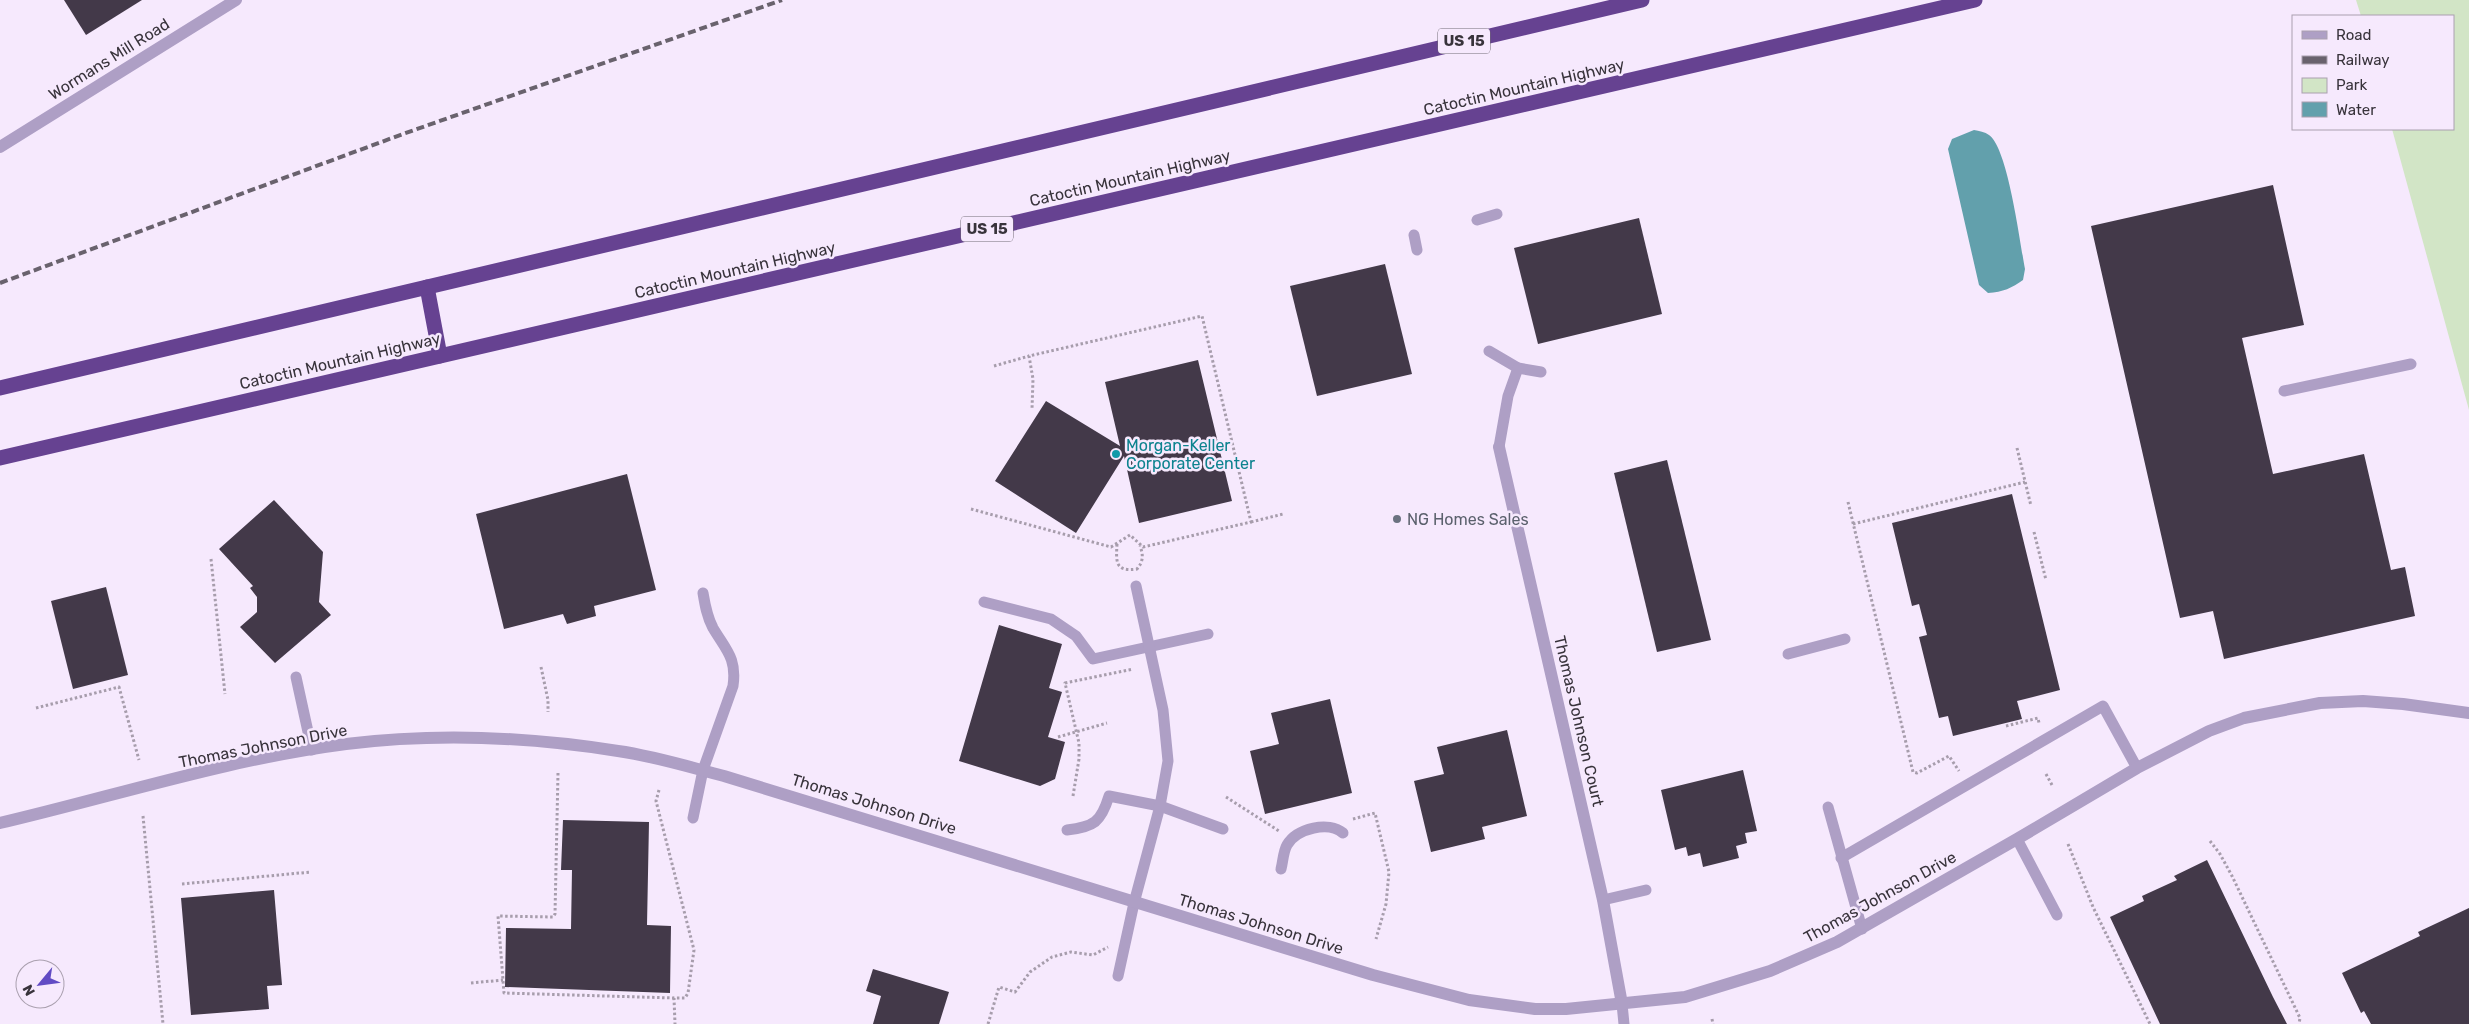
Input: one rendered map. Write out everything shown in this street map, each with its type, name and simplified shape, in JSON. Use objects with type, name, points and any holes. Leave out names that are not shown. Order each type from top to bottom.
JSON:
[{"type":"highway","name":"US 15","points":[[0,388],[1642,0]]},
{"type":"highway","name":"Catoctin Mountain Highway","points":[[0,458],[1975,0]]},
{"type":"highway","points":[[427,287],[440,356]]},
{"type":"street","name":"Wormans Mill Road","points":[[0,147],[236,0]]},
{"type":"street","name":"Thomas Johnson Court","points":[[1499,447],[1603,900],[1622,1004]]},
{"type":"street","name":"Thomas Johnson Drive","points":[[0,823],[223,768],[312,750],[384,741],[505,739],[618,751],[703,770],[924,836],[1373,975],[1469,1000],[1534,1009],[1566,1009],[1685,997],[1770,972],[1862,929],[2137,768],[2209,731],[2244,718],[2320,703],[2363,702],[2403,704],[2469,713]]},
{"type":"lane","points":[[1477,220],[1496,214]]},
{"type":"lane","points":[[1414,235],[1417,250]]},
{"type":"lane","points":[[1489,350],[1518,368],[1541,372]]},
{"type":"lane","points":[[2284,391],[2411,364]]},
{"type":"lane","points":[[1499,447],[1508,396],[1518,368]]},
{"type":"lane","points":[[1118,976],[1134,902],[1160,806],[1168,761],[1163,710],[1136,586]]},
{"type":"lane","points":[[693,818],[703,770],[733,686],[735,673],[730,653],[713,627],[703,593]]},
{"type":"lane","points":[[984,602],[1051,619],[1076,636],[1093,659],[1208,634]]},
{"type":"lane","points":[[1788,654],[1846,639]]},
{"type":"lane","points":[[296,677],[312,750]]},
{"type":"lane","points":[[1841,858],[2103,706],[2137,768]]},
{"type":"lane","points":[[1067,830],[1084,828],[1096,823],[1104,812],[1109,796],[1160,806],[1224,829]]},
{"type":"lane","points":[[1828,806],[1862,929]]},
{"type":"lane","points":[[1281,869],[1287,846],[1294,838],[1324,826],[1336,827],[1343,834]]},
{"type":"lane","points":[[2018,839],[2057,915]]},
{"type":"lane","points":[[1603,900],[1646,890]]},
{"type":"lane","points":[[1622,1004],[1624,1024]]},
{"type":"path","points":[[994,366],[1029,356],[1202,316],[1251,522]]},
{"type":"path","points":[[1029,356],[1033,386],[1032,409]]},
{"type":"path","points":[[2017,448],[2031,506]]},
{"type":"path","points":[[1853,524],[2025,482]]},
{"type":"path","points":[[1848,502],[1913,772],[1917,773],[1949,756],[1959,772],[1966,767]]},
{"type":"path","points":[[971,509],[1111,547],[1130,535],[1143,547],[1283,514]]},
{"type":"path","points":[[2034,532],[2046,580]]},
{"type":"path","points":[[1117,544],[1116,561],[1120,567],[1128,570],[1137,569],[1141,564],[1143,554],[1139,543]]},
{"type":"path","points":[[211,559],[225,694]]},
{"type":"path","points":[[541,667],[548,700],[548,712]]},
{"type":"path","points":[[1072,796],[1079,759],[1077,731],[1065,682],[1133,669]]},
{"type":"path","points":[[36,708],[120,686],[139,760]]},
{"type":"path","points":[[2006,726],[2038,718],[2040,723],[2034,726]]},
{"type":"path","points":[[1058,737],[1107,723]]},
{"type":"path","points":[[558,773],[555,914],[553,917],[498,916],[504,992],[685,998],[688,993],[694,950],[656,801],[660,790]]},
{"type":"path","points":[[2046,774],[2052,784]]},
{"type":"path","points":[[143,816],[163,1024]]},
{"type":"path","points":[[2210,841],[2216,847],[2232,876],[2300,1018],[2299,1024]]},
{"type":"path","points":[[2068,844],[2093,907],[2150,1024]]},
{"type":"path","points":[[182,884],[311,872]]},
{"type":"path","points":[[988,1024],[999,987],[1017,991],[1021,981],[1030,972],[1052,957],[1071,952],[1093,955],[1101,953],[1111,944]]},
{"type":"path","points":[[470,983],[503,980]]},
{"type":"path","points":[[674,998],[675,1024]]},
{"type":"path","points":[[1712,1019],[1712,1024]]},
{"type":"green space","points":[[2356,0],[2469,0],[2469,410],[2392,130],[2454,130],[2454,15],[2361,15]]},
{"type":"water","points":[[1974,130],[1989,135],[1996,143],[2002,158],[2012,197],[2025,269],[2023,280],[1998,292],[1988,293],[1979,285],[1948,149],[1952,139]]},
{"type":"building","points":[[64,0],[142,0],[86,35]]},
{"type":"building","points":[[2273,185],[2304,325],[2242,338],[2273,474],[2364,454],[2391,570],[2405,567],[2415,616],[2224,659],[2213,611],[2180,618],[2091,226]]},
{"type":"building","points":[[1639,218],[1662,314],[1538,344],[1514,248]]},
{"type":"building","points":[[1385,264],[1412,374],[1317,396],[1290,286]]},
{"type":"building","name":"Morgan-Keller Corporate Center","points":[[1198,360],[1232,501],[1139,523],[1124,456],[1076,533],[995,481],[1046,401],[1120,446],[1105,382]]},
{"type":"building","points":[[1667,460],[1711,640],[1657,652],[1614,473]]},
{"type":"building","points":[[627,474],[656,590],[594,606],[596,616],[567,624],[563,614],[504,629],[476,514]]},
{"type":"building","points":[[2012,494],[2060,690],[2017,701],[2022,719],[1953,736],[1948,716],[1939,718],[1919,637],[1927,635],[1919,604],[1912,606],[1892,523]]},
{"type":"building","points":[[274,500],[323,552],[319,602],[331,615],[275,663],[240,627],[257,612],[257,597],[250,588],[253,586],[219,549]]},
{"type":"building","points":[[106,587],[128,675],[73,689],[51,601]]},
{"type":"building","points":[[999,625],[1062,644],[1049,688],[1062,692],[1048,737],[1065,742],[1055,779],[1040,786],[959,761]]},
{"type":"building","points":[[1330,699],[1352,793],[1265,814],[1250,751],[1279,744],[1271,713]]},
{"type":"building","points":[[1507,730],[1527,816],[1482,827],[1485,839],[1431,852],[1414,781],[1444,774],[1437,747]]},
{"type":"building","points":[[1743,770],[1757,831],[1745,833],[1747,843],[1736,846],[1739,858],[1703,867],[1700,853],[1688,856],[1686,847],[1675,850],[1661,790]]},
{"type":"building","points":[[563,820],[649,822],[647,925],[671,926],[670,993],[505,987],[506,928],[571,929],[572,870],[561,870]]},
{"type":"building","points":[[2207,860],[2287,1024],[2160,1024],[2110,917],[2144,901],[2142,896],[2177,880],[2174,876]]},
{"type":"building","points":[[274,890],[282,985],[267,986],[269,1009],[191,1015],[181,898]]},
{"type":"building","points":[[2469,908],[2469,1024],[2371,1024],[2364,1011],[2361,1013],[2342,973],[2420,936],[2418,932]]},
{"type":"building","points":[[873,969],[949,992],[939,1024],[873,1024],[881,996],[866,991]]},
{"type":"railway","points":[[0,283],[403,134],[782,0]]},
{"type":"place","name":"Morgan-Keller Corporate Center","points":[[1116,454]]},
{"type":"place","name":"NG Homes Sales","points":[[1397,519]]}]
